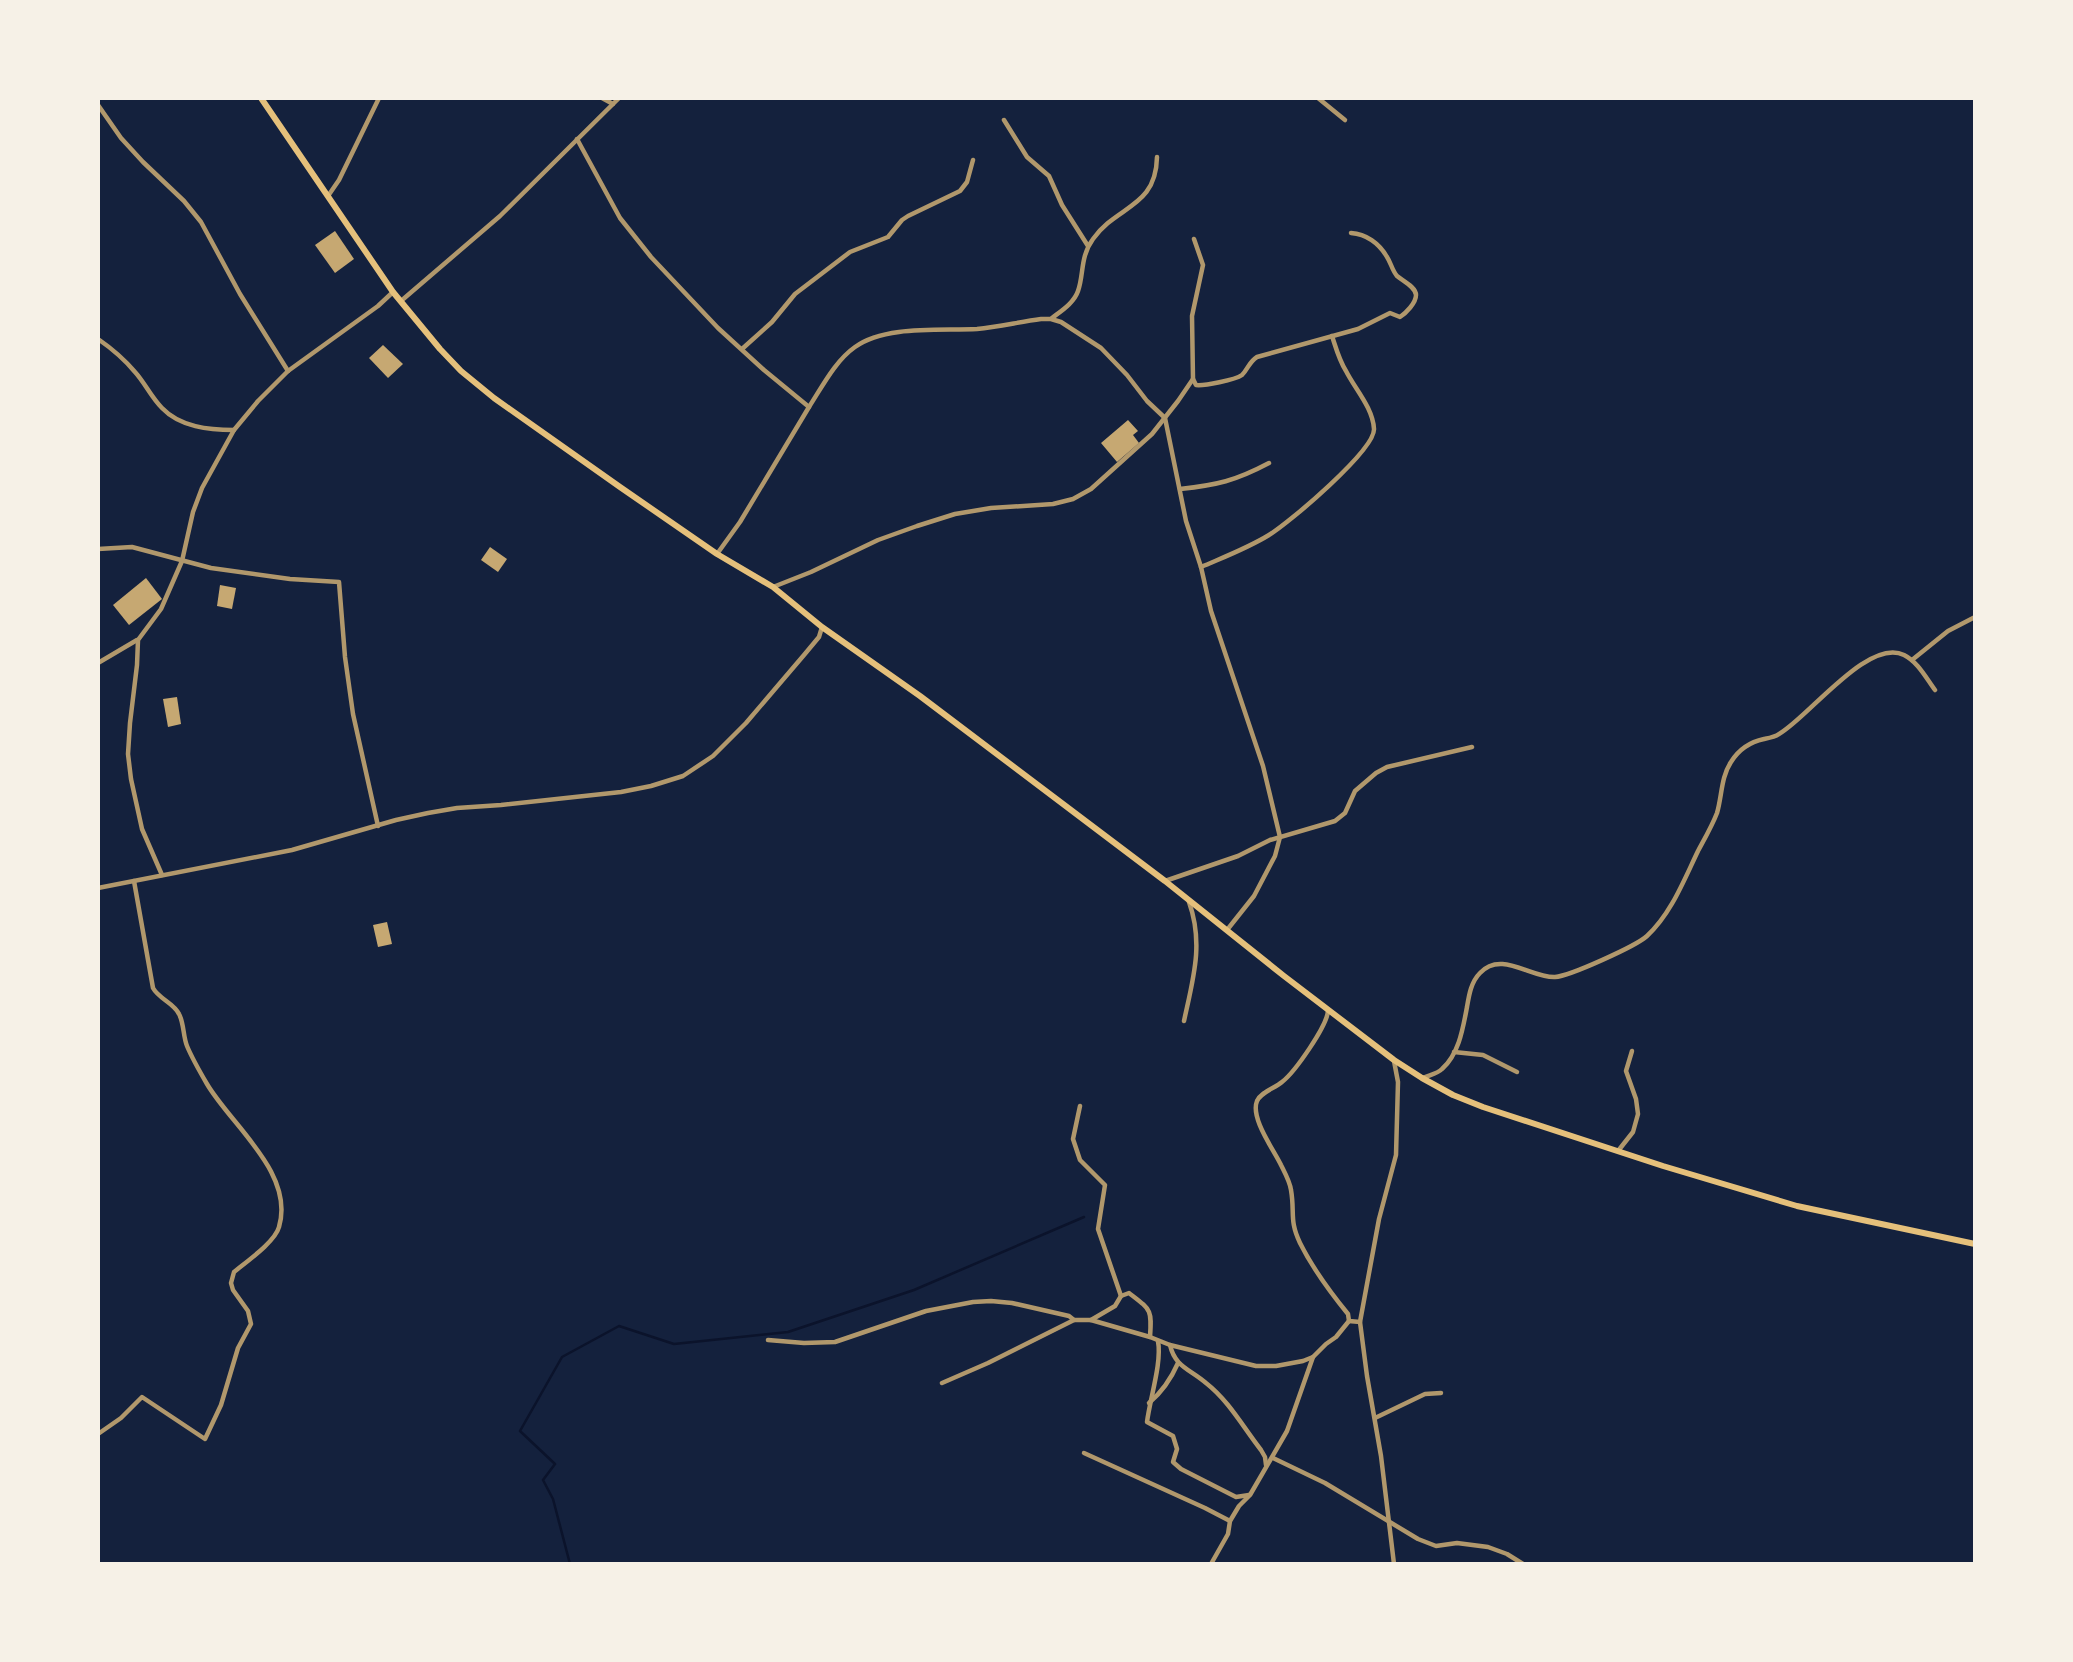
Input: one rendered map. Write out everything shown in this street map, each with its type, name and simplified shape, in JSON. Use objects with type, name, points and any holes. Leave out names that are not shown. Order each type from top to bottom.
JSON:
[{"type":"main road","points":[[261,98],[393,292],[461,371],[494,398],[717,554],[774,587],[822,627],[920,696],[1165,881],[1394,1060],[1453,1095],[1618,1152],[1797,1206],[1975,1244]]},
{"type":"street","points":[[327,197],[339,180],[379,98]]},
{"type":"street","points":[[602,98],[612,104]]},
{"type":"street","points":[[401,300],[500,216],[618,98]]},
{"type":"street","points":[[1318,98],[1345,120]]},
{"type":"street","points":[[98,104],[121,138],[184,201],[201,222],[240,294],[288,371]]},
{"type":"street","points":[[1004,120],[1027,157],[1049,176],[1062,205],[1088,246]]},
{"type":"street","points":[[578,139],[620,218],[631,233],[698,308],[809,407]]},
{"type":"street","points":[[1051,319],[1073,300],[1079,290],[1088,246],[1104,225],[1134,205],[1150,187],[1157,171],[1157,157]]},
{"type":"street","points":[[742,349],[772,322],[795,294],[850,252],[888,237],[908,216],[960,191],[967,181],[973,160]]},
{"type":"street","points":[[1194,239],[1203,265],[1192,316],[1193,379],[1196,385],[1203,386],[1238,378],[1257,357],[1367,326],[1390,313],[1400,317],[1407,312],[1416,296],[1414,289],[1396,275],[1386,256],[1367,236],[1351,233]]},
{"type":"street","points":[[98,663],[138,640],[161,610],[182,561],[190,523],[202,488],[234,430],[288,371],[378,306],[393,292]]},
{"type":"street","points":[[717,554],[740,522],[838,363],[865,341],[900,332],[986,328],[1051,319],[1071,327],[1101,348],[1165,418],[1186,522],[1211,611],[1263,766],[1280,837],[1275,856],[1254,896],[1227,930]]},
{"type":"street","points":[[1200,566],[1245,548],[1283,526],[1330,485],[1373,435],[1372,417],[1342,364],[1332,336]]},
{"type":"street","points":[[98,339],[135,372],[164,410],[197,427],[234,430]]},
{"type":"street","points":[[774,587],[878,540],[955,514],[991,508],[1053,504],[1073,499],[1091,489],[1152,434],[1193,379]]},
{"type":"street","points":[[1180,489],[1237,479],[1269,463]]},
{"type":"street","points":[[98,549],[132,547],[211,568],[340,582],[345,657],[353,714],[379,825]]},
{"type":"street","points":[[1912,660],[1948,631],[1975,617]]},
{"type":"street","points":[[98,888],[292,850],[379,825],[457,808],[621,792],[683,776],[713,755],[746,723],[804,655],[822,627]]},
{"type":"street","points":[[138,640],[128,754],[142,828],[162,875]]},
{"type":"street","points":[[1422,1078],[1442,1069],[1454,1052],[1460,1041],[1471,986],[1481,972],[1494,964],[1510,965],[1555,977],[1632,947],[1658,925],[1713,822],[1727,769],[1739,752],[1751,742],[1779,735],[1863,663],[1891,652],[1901,653],[1912,660],[1935,690]]},
{"type":"street","points":[[1165,881],[1238,856],[1280,837],[1335,821],[1342,817],[1355,791],[1387,767],[1472,747]]},
{"type":"street","points":[[98,1434],[121,1418],[142,1397],[205,1440],[221,1405],[238,1348],[251,1324],[248,1311],[233,1290],[231,1278],[234,1272],[278,1231],[281,1218],[281,1201],[266,1161],[220,1106],[187,1045],[179,1014],[153,988],[134,881]]},
{"type":"street","points":[[1184,1021],[1198,946],[1195,918],[1187,898]]},
{"type":"street","points":[[942,1383],[1074,1320],[1091,1320],[1170,1345],[1256,1366],[1276,1366],[1303,1361],[1336,1337],[1349,1321],[1348,1314],[1315,1268],[1294,1230],[1289,1181],[1262,1130],[1256,1111],[1261,1095],[1292,1074],[1328,1017],[1328,1010]]},
{"type":"street","points":[[1618,1152],[1633,1132],[1638,1114],[1636,1099],[1626,1071],[1632,1051]]},
{"type":"street","points":[[1454,1052],[1483,1055],[1517,1072]]},
{"type":"street","points":[[1394,1060],[1398,1082],[1396,1155],[1379,1219],[1360,1322],[1391,1523],[1394,1564]]},
{"type":"street","points":[[1080,1106],[1073,1139],[1080,1160],[1105,1185],[1098,1228],[1121,1296]]},
{"type":"street","points":[[1091,1320],[1115,1306],[1121,1296],[1129,1293],[1146,1306],[1151,1315],[1150,1337]]},
{"type":"street","points":[[768,1340],[835,1342],[926,1311],[973,1302],[1012,1303],[1069,1315],[1074,1320]]},
{"type":"street","points":[[1349,1321],[1360,1322]]},
{"type":"street","points":[[1158,1341],[1160,1351],[1147,1422],[1173,1436],[1177,1449],[1173,1462],[1181,1469],[1236,1497],[1250,1495]]},
{"type":"street","points":[[1170,1345],[1173,1357],[1178,1363],[1205,1381],[1222,1397],[1261,1450],[1266,1466]]},
{"type":"street","points":[[1212,1564],[1228,1534],[1230,1521],[1250,1495],[1287,1432],[1312,1357]]},
{"type":"street","points":[[1149,1403],[1171,1380],[1178,1363]]},
{"type":"street","points":[[1375,1418],[1425,1394],[1441,1393]]},
{"type":"street","points":[[1084,1453],[1230,1521]]},
{"type":"street","points":[[1273,1458],[1325,1483],[1428,1543],[1436,1546],[1457,1543],[1488,1547],[1523,1564]]},
{"type":"building","points":[[335,231],[354,259],[335,273],[315,245]]},
{"type":"building","points":[[383,345],[403,364],[388,378],[369,358]]},
{"type":"building","points":[[1128,420],[1138,431],[1133,435],[1139,443],[1117,462],[1101,443]]},
{"type":"building","points":[[490,547],[507,559],[498,572],[481,560]]},
{"type":"building","points":[[146,578],[162,599],[129,625],[113,605]]},
{"type":"building","points":[[220,585],[236,588],[232,609],[217,606]]},
{"type":"building","points":[[177,697],[181,724],[168,727],[163,699]]},
{"type":"building","points":[[387,922],[392,944],[378,947],[373,925]]},
{"type":"waterway","points":[[570,1564],[553,1499],[543,1480],[555,1464],[520,1431],[562,1357],[619,1326],[674,1344],[788,1332],[914,1290],[1084,1217]]}]
